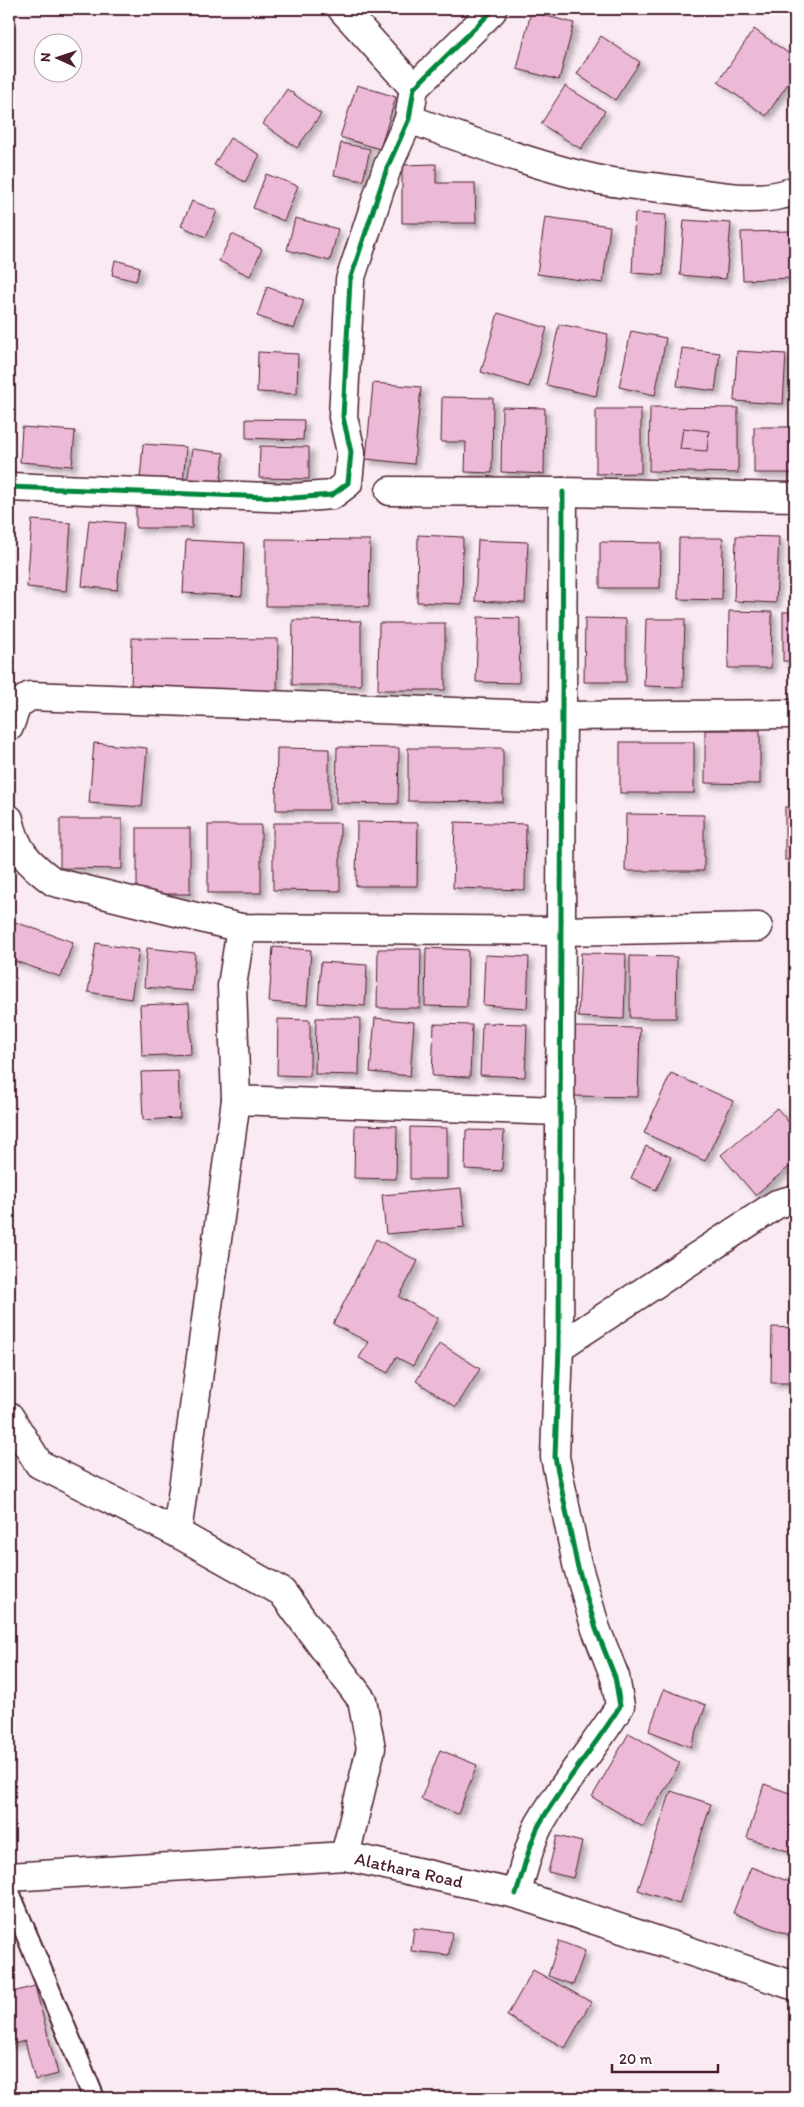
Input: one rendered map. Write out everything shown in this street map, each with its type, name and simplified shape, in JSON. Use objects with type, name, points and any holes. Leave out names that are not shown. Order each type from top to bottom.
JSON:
[{"type":"street","points":[[342,9],[414,88]]},
{"type":"street","points":[[9,487],[292,498],[332,495],[348,482],[351,452],[343,417],[350,280],[387,168],[409,118],[414,88],[492,11]]},
{"type":"street","points":[[409,118],[499,151],[600,180],[733,198],[756,199],[778,197],[795,191]]},
{"type":"street","points":[[390,491],[563,492],[795,497]]},
{"type":"street","points":[[516,1894],[538,1826],[582,1761],[600,1740],[620,1706],[615,1677],[596,1629],[577,1564],[555,1457],[559,1347],[563,492]]},
{"type":"street","points":[[9,728],[17,706],[30,696],[561,716],[795,714]]},
{"type":"street","points":[[9,819],[14,842],[36,868],[54,882],[241,928],[562,931],[758,927]]},
{"type":"street","points":[[177,1533],[236,1100],[232,986],[241,928]]},
{"type":"street","points":[[236,1100],[559,1111]]},
{"type":"street","points":[[559,1347],[776,1204],[795,1200]]},
{"type":"street","points":[[9,1416],[39,1464],[177,1533],[282,1592],[362,1700],[371,1748],[345,1856]]},
{"type":"street","name":"Alathara Road","points":[[9,1876],[345,1856],[516,1894],[795,1986]]},
{"type":"lane","points":[[9,1892],[94,2098]]},
{"type":"building","points":[[531,12],[574,23],[559,80],[517,69]]},
{"type":"building","points":[[754,29],[795,58],[795,73],[766,116],[718,82]]},
{"type":"building","points":[[601,36],[640,62],[615,100],[577,74]]},
{"type":"building","points":[[357,85],[396,97],[380,149],[340,137]]},
{"type":"building","points":[[565,86],[605,111],[581,149],[541,124]]},
{"type":"building","points":[[287,89],[321,114],[297,148],[263,124]]},
{"type":"building","points":[[230,138],[260,155],[245,182],[214,165]]},
{"type":"building","points":[[341,143],[370,149],[363,181],[334,175]]},
{"type":"building","points":[[436,164],[436,183],[475,183],[476,223],[402,223],[402,165]]},
{"type":"building","points":[[266,174],[298,186],[284,221],[253,208]]},
{"type":"building","points":[[192,201],[217,211],[206,237],[181,226]]},
{"type":"building","points":[[635,213],[666,215],[663,275],[632,273]]},
{"type":"building","points":[[545,217],[610,226],[603,283],[537,274]]},
{"type":"building","points":[[295,218],[338,229],[330,261],[287,250]]},
{"type":"building","points":[[684,220],[731,223],[726,279],[680,275]]},
{"type":"building","points":[[792,231],[793,278],[743,280],[741,232]]},
{"type":"building","points":[[232,234],[262,249],[250,276],[219,261]]},
{"type":"building","points":[[115,260],[140,267],[136,281],[112,275]]},
{"type":"building","points":[[267,287],[304,300],[294,329],[257,316]]},
{"type":"building","points":[[498,313],[547,328],[529,387],[481,372]]},
{"type":"building","points":[[559,324],[608,334],[596,396],[546,385]]},
{"type":"building","points":[[631,331],[666,338],[655,395],[619,387]]},
{"type":"building","points":[[682,348],[720,353],[715,391],[677,386]]},
{"type":"building","points":[[737,351],[786,354],[783,404],[734,401]]},
{"type":"building","points":[[258,352],[298,354],[297,394],[257,392]]},
{"type":"building","points":[[373,383],[421,387],[414,464],[366,459]]},
{"type":"building","points":[[442,397],[493,398],[492,473],[465,472],[466,442],[441,442]]},
{"type":"building","points":[[502,407],[545,408],[544,474],[501,472]]},
{"type":"building","points":[[650,407],[738,408],[738,473],[649,471]]},
{"type":"building","points":[[596,409],[641,409],[641,473],[596,474]]},
{"type":"building","points":[[246,419],[304,420],[303,440],[246,438]]},
{"type":"building","points":[[22,427],[75,431],[72,466],[20,462]]},
{"type":"building","points":[[754,427],[795,427],[795,473],[754,473]]},
{"type":"building","points":[[683,428],[709,431],[707,451],[680,449]]},
{"type":"building","points":[[143,444],[186,447],[183,484],[140,480]]},
{"type":"building","points":[[260,446],[309,447],[309,479],[259,478]]},
{"type":"building","points":[[192,449],[224,453],[220,487],[187,483]]},
{"type":"building","points":[[136,507],[192,508],[192,528],[136,528]]},
{"type":"building","points":[[32,520],[71,523],[66,591],[27,587]]},
{"type":"building","points":[[89,520],[124,523],[117,590],[82,586]]},
{"type":"building","points":[[792,533],[795,533],[795,605],[790,605]]},
{"type":"building","points":[[418,535],[463,537],[462,604],[417,602]]},
{"type":"building","points":[[736,536],[779,537],[776,603],[734,601]]},
{"type":"building","points":[[679,538],[723,538],[722,600],[678,599]]},
{"type":"building","points":[[266,539],[370,540],[369,606],[266,606]]},
{"type":"building","points":[[186,540],[244,543],[242,596],[183,593]]},
{"type":"building","points":[[478,540],[528,542],[525,603],[475,601]]},
{"type":"building","points":[[600,542],[661,543],[660,588],[600,588]]},
{"type":"building","points":[[729,611],[772,612],[771,668],[728,668]]},
{"type":"building","points":[[783,612],[795,612],[795,661],[783,661]]},
{"type":"building","points":[[478,617],[520,618],[519,683],[476,682]]},
{"type":"building","points":[[585,618],[626,619],[626,682],[584,682]]},
{"type":"building","points":[[646,619],[685,619],[683,687],[644,686]]},
{"type":"building","points":[[293,620],[361,621],[361,685],[292,685]]},
{"type":"building","points":[[379,623],[445,623],[445,690],[378,690]]},
{"type":"building","points":[[132,638],[278,639],[277,694],[131,693]]},
{"type":"building","points":[[705,730],[760,730],[760,784],[705,783]]},
{"type":"building","points":[[620,742],[694,742],[694,793],[620,793]]},
{"type":"building","points":[[94,743],[147,748],[142,807],[89,803]]},
{"type":"building","points":[[337,747],[399,748],[398,804],[336,803]]},
{"type":"building","points":[[277,748],[329,749],[329,810],[276,810]]},
{"type":"building","points":[[408,748],[503,748],[503,802],[408,801]]},
{"type":"building","points":[[785,807],[795,807],[795,860],[785,860]]},
{"type":"building","points":[[626,814],[704,815],[704,871],[625,871]]},
{"type":"building","points":[[60,819],[122,819],[122,869],[60,868]]},
{"type":"building","points":[[357,822],[418,823],[417,886],[356,886]]},
{"type":"building","points":[[455,822],[526,824],[525,890],[453,888]]},
{"type":"building","points":[[273,823],[340,823],[340,891],[273,890]]},
{"type":"building","points":[[208,825],[261,825],[261,893],[208,893]]},
{"type":"building","points":[[137,828],[190,828],[190,894],[137,894]]},
{"type":"building","points":[[9,920],[73,942],[61,977],[9,959]]},
{"type":"building","points":[[96,943],[139,950],[131,999],[88,992]]},
{"type":"building","points":[[273,947],[311,950],[307,1005],[269,1002]]},
{"type":"building","points":[[147,948],[195,953],[192,991],[144,987]]},
{"type":"building","points":[[426,948],[468,950],[467,1007],[425,1006]]},
{"type":"building","points":[[378,949],[421,949],[420,1008],[377,1008]]},
{"type":"building","points":[[581,953],[626,954],[624,1019],[578,1017]]},
{"type":"building","points":[[485,955],[529,957],[527,1008],[483,1005]]},
{"type":"building","points":[[630,956],[677,957],[676,1018],[630,1018]]},
{"type":"building","points":[[321,962],[367,965],[365,1006],[318,1003]]},
{"type":"building","points":[[189,1003],[191,1054],[142,1056],[140,1005]]},
{"type":"building","points":[[316,1018],[360,1018],[359,1075],[315,1074]]},
{"type":"building","points":[[375,1018],[414,1022],[410,1076],[370,1072]]},
{"type":"building","points":[[278,1019],[310,1020],[310,1076],[277,1075]]},
{"type":"building","points":[[482,1023],[527,1024],[525,1077],[480,1075]]},
{"type":"building","points":[[434,1024],[472,1025],[470,1077],[432,1076]]},
{"type":"building","points":[[574,1027],[640,1028],[638,1097],[573,1096]]},
{"type":"building","points":[[178,1071],[180,1118],[143,1120],[141,1072]]},
{"type":"building","points":[[671,1073],[733,1101],[705,1161],[644,1133]]},
{"type":"building","points":[[777,1108],[795,1130],[795,1162],[755,1195],[721,1155]]},
{"type":"building","points":[[355,1125],[397,1126],[396,1179],[354,1178]]},
{"type":"building","points":[[410,1127],[447,1128],[447,1179],[410,1179]]},
{"type":"building","points":[[466,1130],[504,1131],[502,1171],[465,1169]]},
{"type":"building","points":[[646,1146],[671,1157],[656,1190],[631,1178]]},
{"type":"building","points":[[461,1188],[465,1227],[386,1234],[382,1195]]},
{"type":"building","points":[[376,1239],[418,1261],[399,1297],[438,1318],[413,1366],[396,1357],[388,1373],[359,1358],[368,1342],[333,1324]]},
{"type":"building","points":[[772,1327],[795,1328],[795,1383],[771,1383]]},
{"type":"building","points":[[440,1343],[480,1369],[456,1407],[416,1381]]},
{"type":"building","points":[[664,1689],[706,1705],[691,1747],[649,1731]]},
{"type":"building","points":[[629,1733],[680,1763],[643,1827],[592,1797]]},
{"type":"building","points":[[440,1750],[477,1765],[458,1814],[421,1799]]},
{"type":"building","points":[[764,1784],[795,1795],[794,1853],[747,1838]]},
{"type":"building","points":[[671,1791],[711,1804],[679,1904],[638,1890]]},
{"type":"building","points":[[557,1836],[582,1842],[573,1878],[548,1872]]},
{"type":"building","points":[[751,1867],[795,1884],[795,1918],[789,1935],[733,1913]]},
{"type":"building","points":[[414,1928],[452,1932],[449,1955],[411,1951]]},
{"type":"building","points":[[559,1941],[585,1951],[573,1985],[548,1976]]},
{"type":"building","points":[[533,1970],[591,2002],[565,2048],[507,2016]]},
{"type":"building","points":[[35,1986],[58,2074],[35,2080],[25,2041],[9,2045],[9,1993]]},
{"type":"cycle path","points":[[9,487],[292,498],[332,495],[348,483],[351,452],[343,417],[350,280],[387,168],[409,119],[414,88],[492,11]]},
{"type":"cycle path","points":[[516,1894],[529,1850],[539,1825],[558,1794],[620,1706],[615,1677],[596,1629],[577,1564],[555,1457],[559,1347],[563,492]]}]
